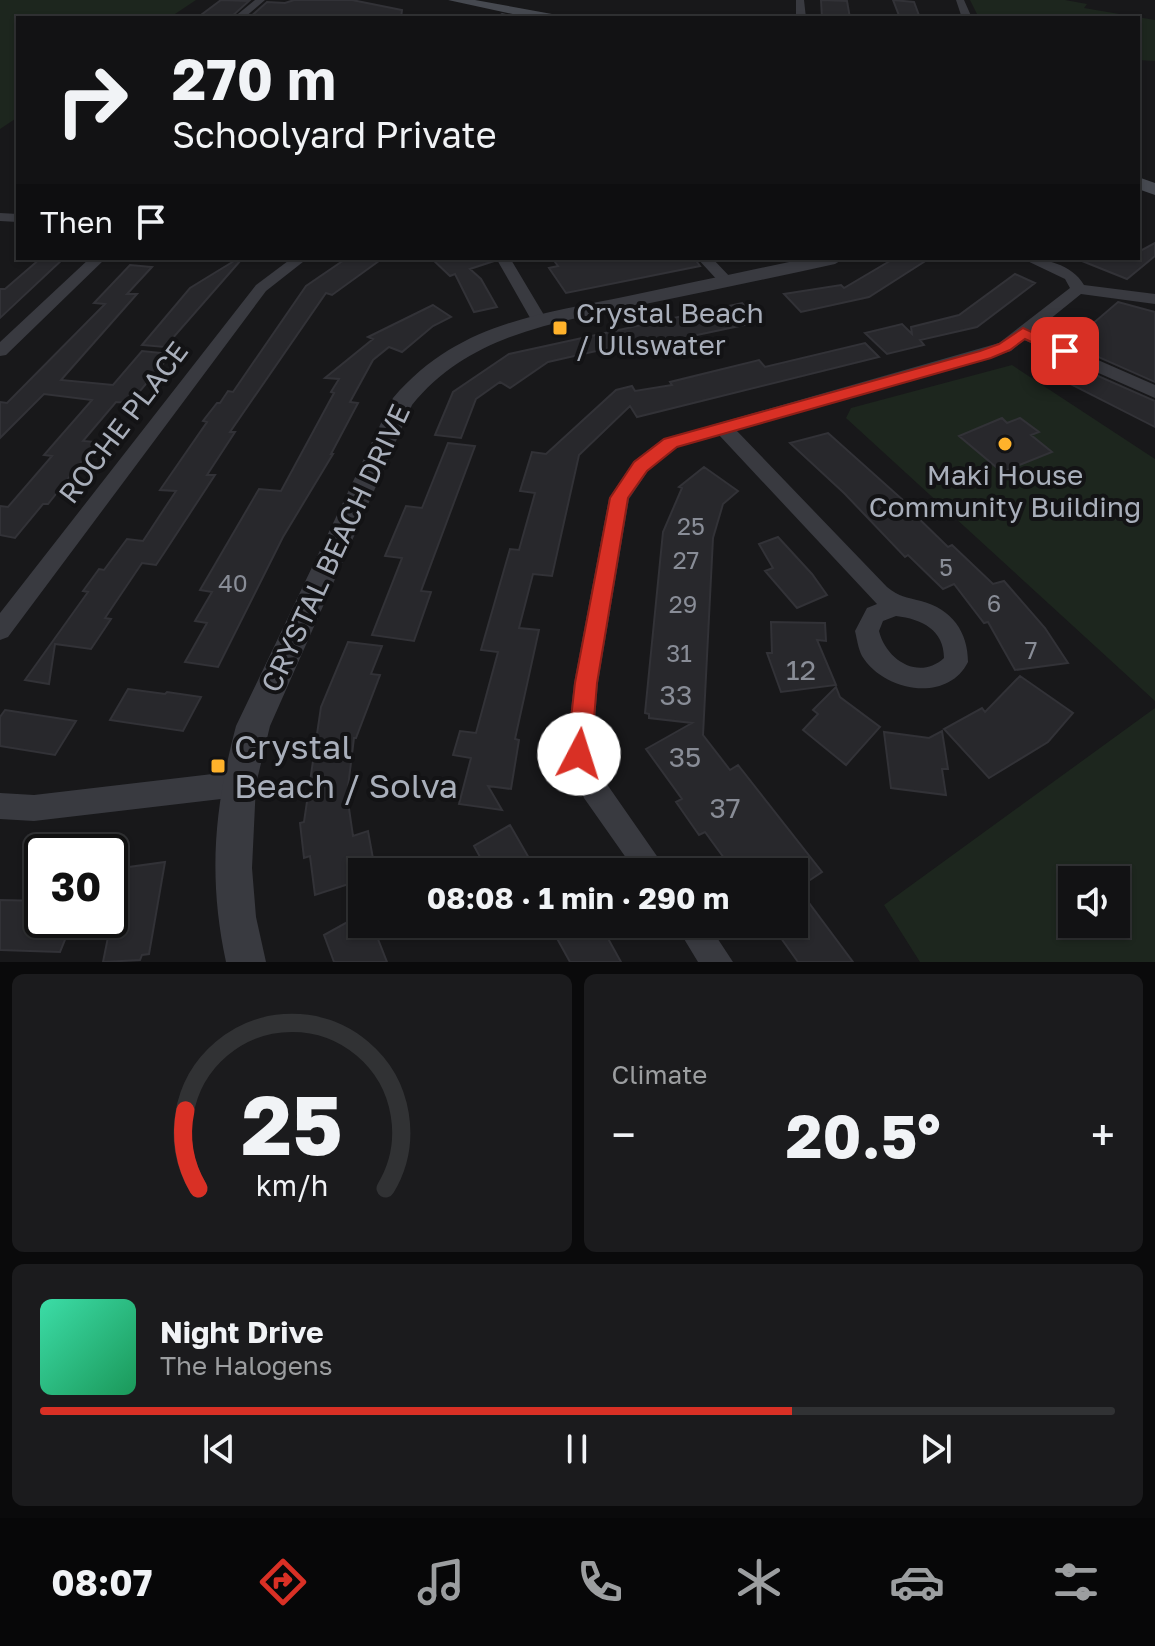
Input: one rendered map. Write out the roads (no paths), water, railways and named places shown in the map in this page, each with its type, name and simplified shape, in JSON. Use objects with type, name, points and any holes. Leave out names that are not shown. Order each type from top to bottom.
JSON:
[{"type":"main road","points":[[454,0],[541,16]]},
{"type":"main road","points":[[435,1],[500,16]]},
{"type":"street","points":[[241,16],[261,0]]},
{"type":"street","points":[[0,351],[97,260]]},
{"type":"street","name":"ROCHE PLACE","points":[[0,630],[261,288],[298,260]]},
{"type":"street","points":[[504,260],[539,320]]},
{"type":"street","points":[[706,260],[725,280]]},
{"type":"street","name":"CRYSTAL BEACH DRIVE","points":[[246,962],[236,917],[233,868],[238,784],[259,713],[401,403],[421,377],[481,338],[539,320],[825,260]]},
{"type":"street","points":[[1033,260],[1071,276],[1078,289]]},
{"type":"street","points":[[643,858],[594,789],[579,754],[586,683],[619,498],[641,466],[670,443],[1005,347],[1078,289],[1155,299]]},
{"type":"street","points":[[1023,333],[1155,392]]},
{"type":"street","points":[[724,429],[895,607]]},
{"type":"street","points":[[0,806],[34,808],[238,784]]},
{"type":"street","points":[[700,938],[717,962]]},
{"type":"place","name":"Crystal Beach / Ullswater","points":[[560,328]]},
{"type":"place","name":"Maki House Community Building","points":[[1005,444]]},
{"type":"place","name":"Crystal Beach / Solva","points":[[218,766]]}]
